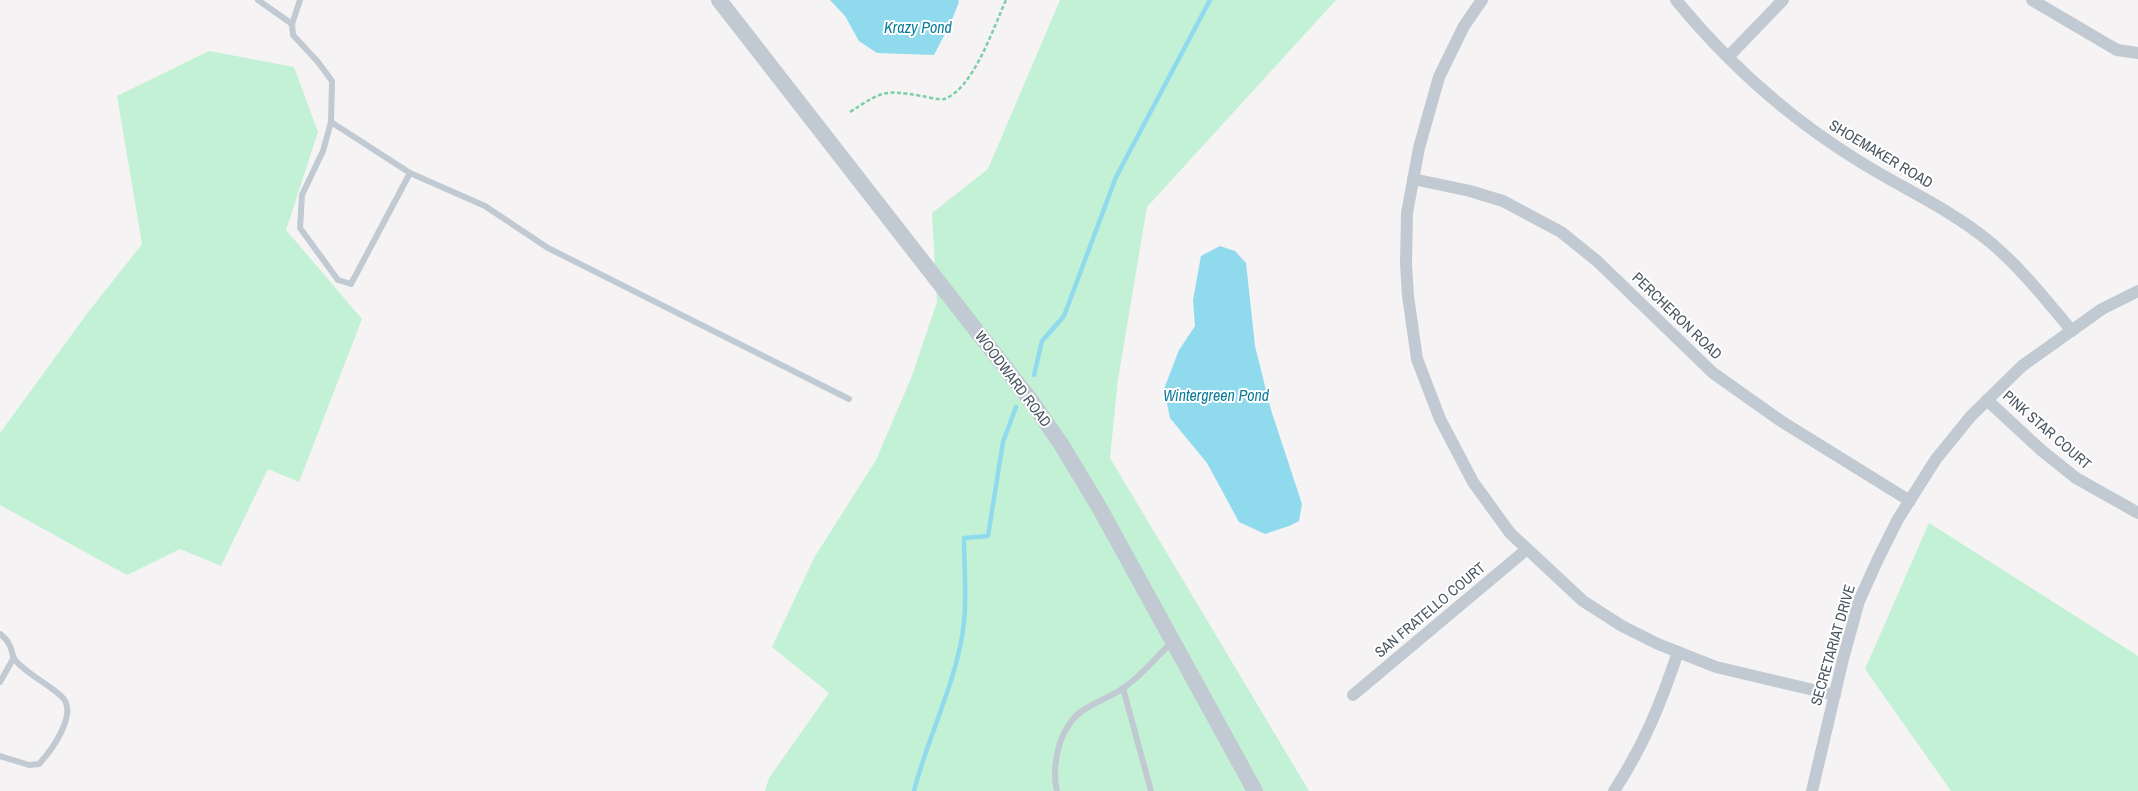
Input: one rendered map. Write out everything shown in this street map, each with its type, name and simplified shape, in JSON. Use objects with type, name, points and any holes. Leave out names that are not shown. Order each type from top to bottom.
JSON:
[{"type":"street","name":"WOODWARD ROAD","points":[[719,0],[1046,423],[1099,507],[1255,791]]},
{"type":"street","points":[[1482,0],[1464,26],[1439,77],[1419,148],[1407,213],[1406,264],[1408,296],[1417,359],[1440,419],[1473,482],[1510,533],[1583,601],[1622,626],[1716,667],[1835,695]]},
{"type":"street","name":"SHOEMAKER ROAD","points":[[1676,0],[1728,57],[1769,95],[1823,138],[1856,160],[1963,221],[1990,242],[2016,266],[2072,331]]},
{"type":"street","points":[[1728,57],[1783,0]]},
{"type":"street","points":[[2032,0],[2117,50],[2138,54]]},
{"type":"street","name":"PERCHERON ROAD","points":[[1413,179],[1470,190],[1504,201],[1561,232],[1597,261],[1713,373],[1781,421],[1910,501]]},
{"type":"street","name":"SECRETARIAT DRIVE","points":[[1812,791],[1859,601],[1878,559],[1936,459],[1971,416],[2022,366],[2102,309],[2138,292]]},
{"type":"street","name":"PINK STAR COURT","points":[[1987,400],[2041,450],[2076,478],[2138,513]]},
{"type":"street","name":"SAN FRATELLO COURT","points":[[1353,695],[1527,549]]},
{"type":"street","points":[[1614,791],[1635,758],[1659,707],[1678,652]]},
{"type":"lane","points":[[258,0],[292,24]]},
{"type":"lane","points":[[300,0],[292,24],[293,35],[318,62],[332,81],[331,122],[323,151],[302,195],[300,228],[338,280],[351,284],[410,173]]},
{"type":"lane","points":[[331,122],[410,173],[486,206],[548,248],[849,399]]},
{"type":"lane","points":[[0,634],[9,643],[14,659],[37,680],[63,697],[68,713],[62,732],[40,764],[29,765],[0,756]]},
{"type":"lane","points":[[1057,791],[1055,784],[1057,750],[1070,725],[1081,712],[1123,688],[1173,641]]},
{"type":"lane","points":[[0,682],[14,659]]},
{"type":"lane","points":[[1123,688],[1151,791]]},
{"type":"path","points":[[850,112],[874,97],[887,92],[942,99],[955,93],[967,80],[975,67],[1006,0]]},
{"type":"green space","points":[[1060,0],[1336,0],[1147,207],[1118,379],[1110,458],[1309,791],[765,791],[769,778],[829,693],[772,647],[814,558],[876,460],[912,376],[937,302],[932,213],[988,169]]},
{"type":"green space","points":[[209,51],[294,67],[318,132],[286,230],[362,319],[299,482],[268,469],[221,566],[180,549],[127,575],[0,505],[0,433],[86,315],[142,244],[117,96]]},
{"type":"green space","points":[[1929,523],[2138,656],[2138,791],[1951,791],[1865,669]]},
{"type":"water","name":"Krazy Pond","points":[[830,0],[958,0],[959,2],[934,55],[877,53],[859,41],[845,16]]},
{"type":"water","name":"Wintergreen Pond","points":[[1220,246],[1235,251],[1246,263],[1255,346],[1271,410],[1302,504],[1299,521],[1265,534],[1239,522],[1207,463],[1170,418],[1164,389],[1179,350],[1195,326],[1193,300],[1201,256]]},
{"type":"waterway","points":[[1034,375],[1042,341],[1064,316],[1116,177],[1210,0]]},
{"type":"waterway","points":[[914,791],[956,665],[961,644],[965,601],[964,538],[988,536],[1003,442],[1016,407]]}]
